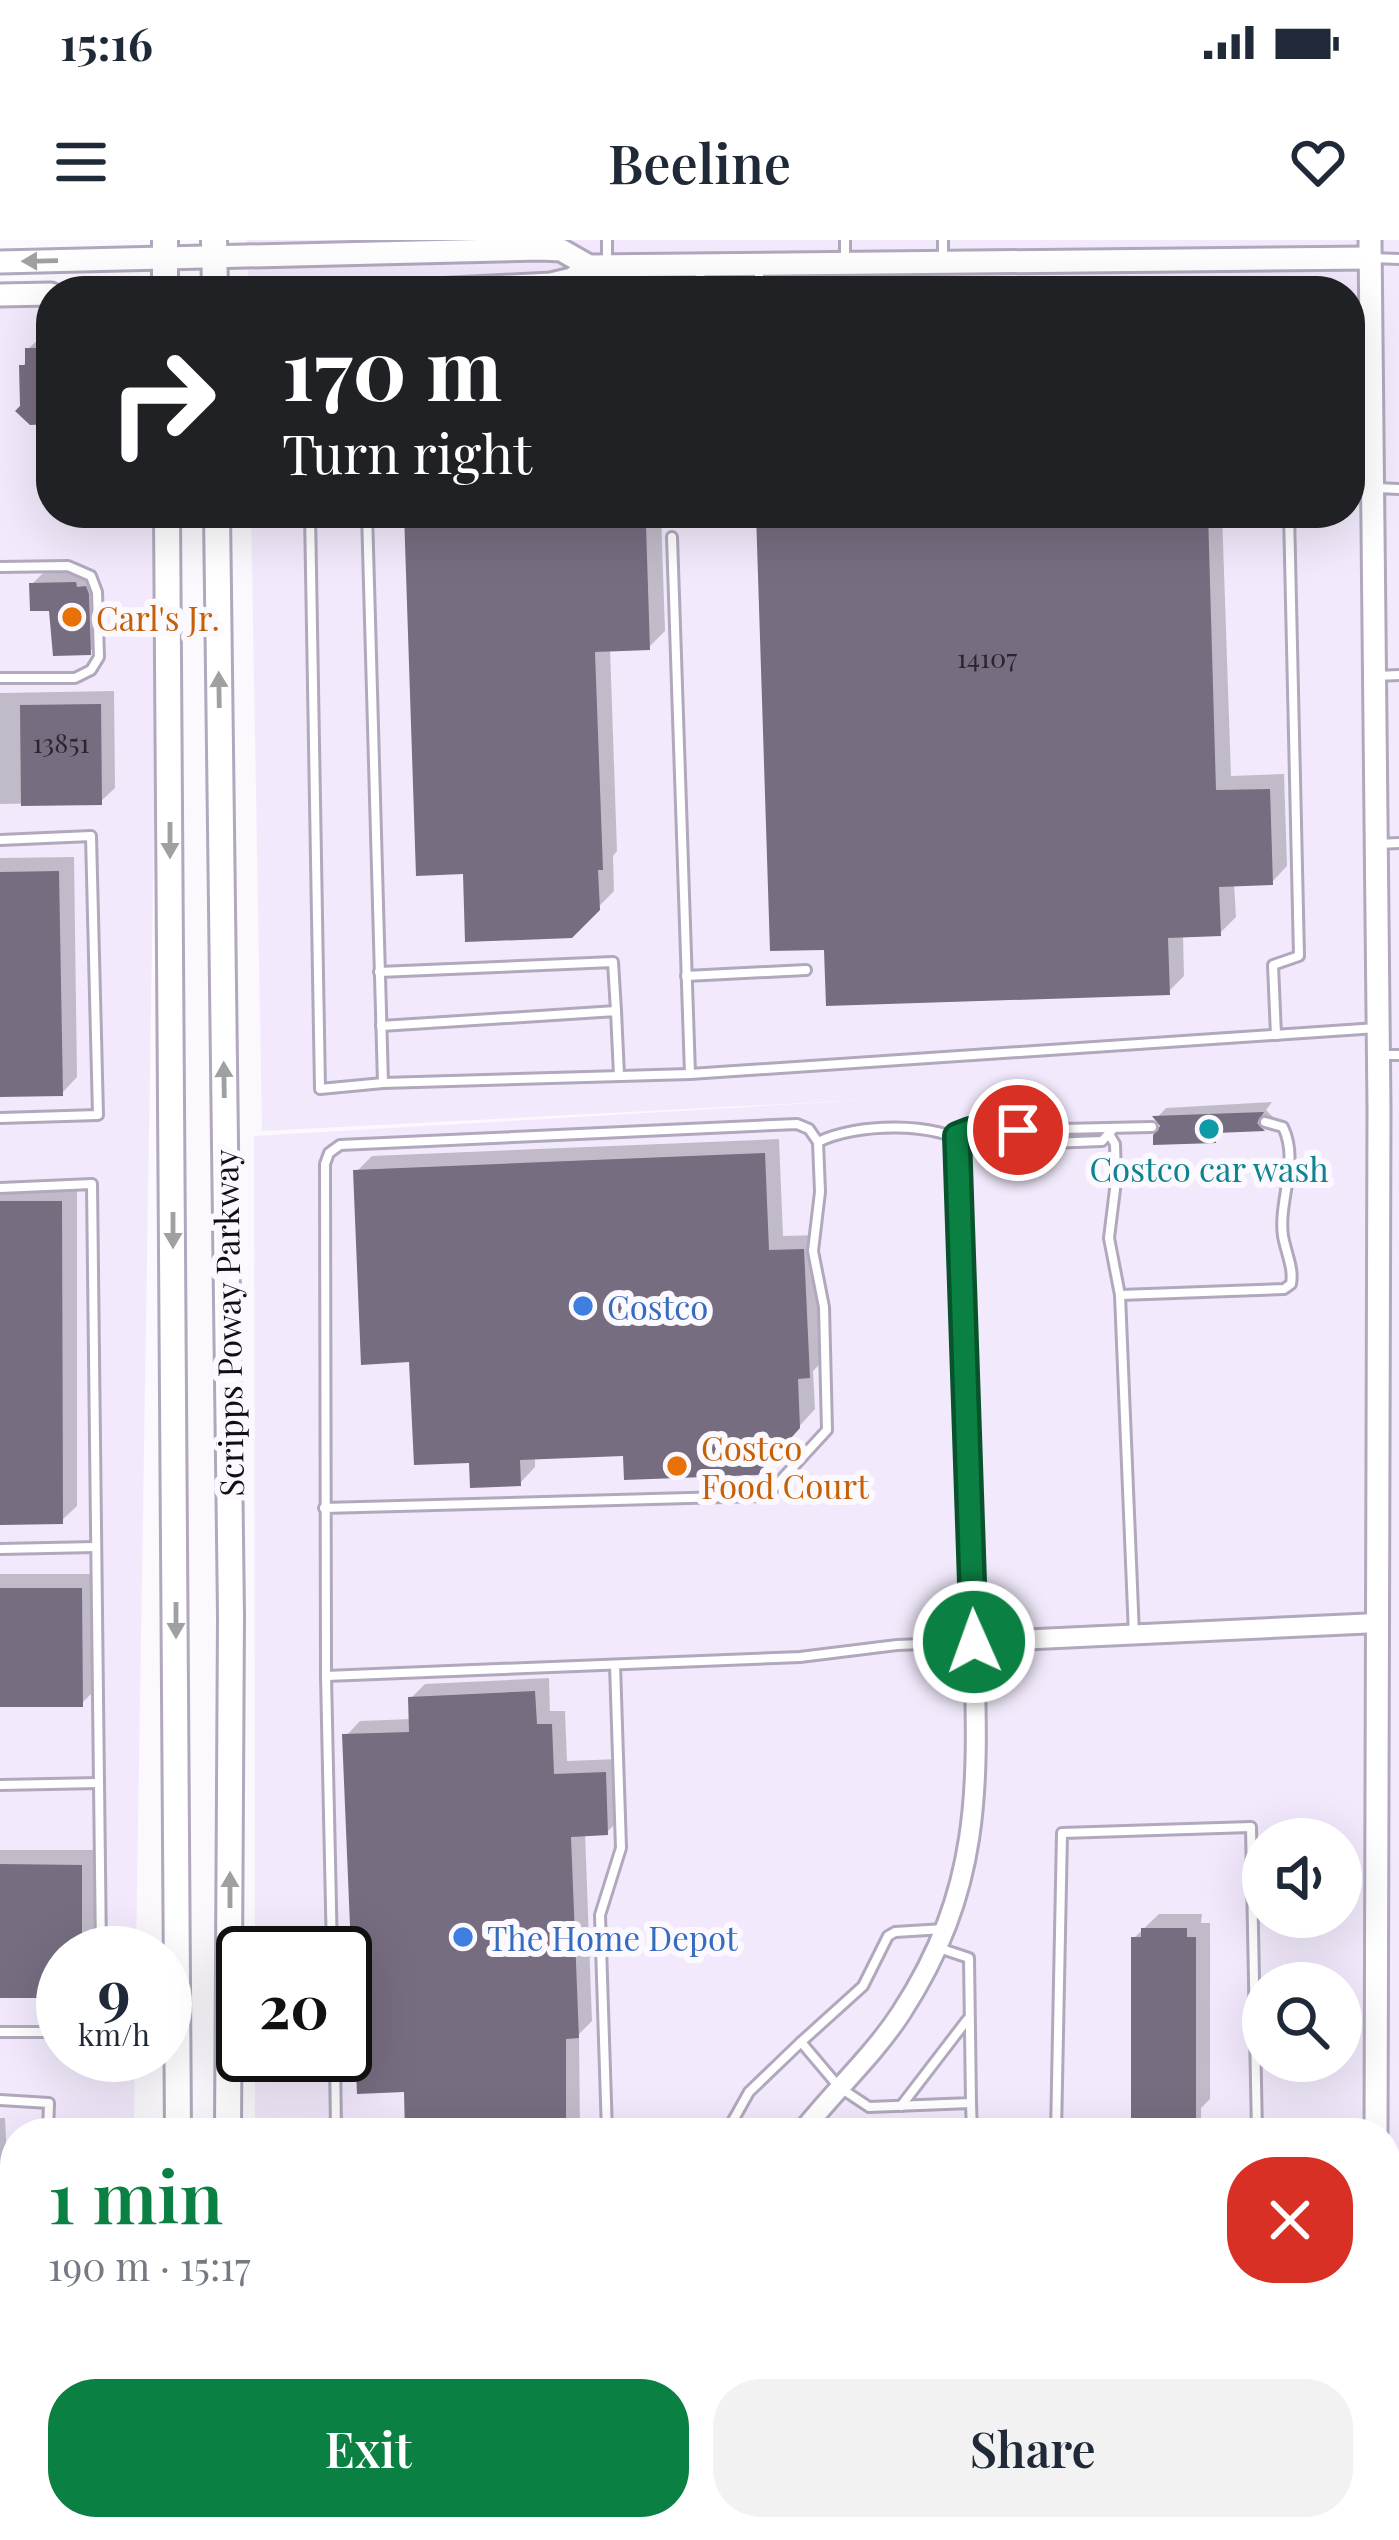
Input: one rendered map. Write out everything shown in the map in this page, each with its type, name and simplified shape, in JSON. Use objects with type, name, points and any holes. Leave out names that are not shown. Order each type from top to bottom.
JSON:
[{"type":"main road","points":[[0,262],[165,250],[460,247],[561,250],[598,266],[700,266],[845,264],[943,251],[1370,249],[1375,676],[1388,844],[1378,1028],[1389,1055],[1378,1623],[1376,2118]]},
{"type":"main road","points":[[578,276],[598,266]]},
{"type":"main road","points":[[0,295],[36,294]]},
{"type":"main road","name":"Scripps Poway Parkway","points":[[167,528],[178,2118]]},
{"type":"main road","name":"Scripps Poway Parkway","points":[[217,528],[231,1616],[228,2118]]},
{"type":"street","points":[[813,2118],[899,2017],[941,1938],[963,1874],[975,1816],[974,1642],[1378,1623]]},
{"type":"lane","points":[[598,266],[607,240]]},
{"type":"lane","points":[[845,240],[845,264]]},
{"type":"lane","points":[[1370,249],[1399,259]]},
{"type":"lane","points":[[759,265],[759,276]]},
{"type":"lane","points":[[700,266],[700,276]]},
{"type":"lane","points":[[1373,488],[1399,489]]},
{"type":"lane","points":[[310,528],[320,1089],[690,1073],[1378,1028]]},
{"type":"lane","points":[[367,528],[382,1083]]},
{"type":"lane","points":[[1276,1035],[1273,965],[1299,956],[1289,528]]},
{"type":"lane","points":[[672,537],[690,1073]]},
{"type":"lane","points":[[0,567],[76,566],[91,576],[97,592],[99,657],[91,670],[76,678],[0,678]]},
{"type":"lane","points":[[1375,676],[1399,675]]},
{"type":"lane","points":[[0,840],[91,836],[98,1115],[0,1118]]},
{"type":"lane","points":[[380,972],[613,962],[619,1076]]},
{"type":"lane","points":[[686,976],[806,970]]},
{"type":"lane","points":[[381,1026],[616,1011]]},
{"type":"lane","points":[[1120,1294],[1284,1289],[1291,1284],[1282,1231],[1289,1160],[1283,1127],[1265,1122]]},
{"type":"lane","points":[[324,1508],[744,1497],[770,1492],[827,1430],[824,1306],[813,1251],[820,1192],[818,1142],[809,1129],[786,1123],[340,1145],[329,1153],[324,1508],[331,1926]]},
{"type":"lane","points":[[818,1142],[842,1133],[905,1129],[943,1130],[957,1136],[970,1131],[1152,1127]]},
{"type":"lane","points":[[1112,1131],[1116,1180],[1109,1238],[1120,1294],[1134,1636]]},
{"type":"lane","points":[[326,1676],[800,1658],[897,1645],[974,1642],[957,1136]]},
{"type":"lane","points":[[0,1188],[92,1184],[101,1926]]},
{"type":"lane","points":[[0,1549],[96,1547]]},
{"type":"lane","points":[[607,2118],[600,1915],[622,1848],[615,1665]]},
{"type":"lane","points":[[0,1785],[99,1783]]},
{"type":"lane","points":[[1055,2118],[1061,1833],[1251,1827],[1257,2118]]},
{"type":"lane","points":[[734,2118],[749,2092],[863,1986],[887,1936],[941,1938],[969,1958],[971,2118]]},
{"type":"lane","points":[[901,2106],[968,2018]]},
{"type":"lane","points":[[0,2032],[36,2032]]},
{"type":"lane","points":[[801,2042],[839,2087],[869,2107],[970,2103]]},
{"type":"lane","points":[[335,2082],[336,2118]]},
{"type":"lane","points":[[0,2100],[49,2103],[49,2118]]},
{"type":"shaded area","points":[[247,240],[1399,240],[1399,2118],[255,2118],[255,2082],[372,2082],[372,1926],[255,1926],[254,1136],[881,1099],[262,1131],[251,528],[1365,528],[1365,276],[248,276]]},
{"type":"shaded area","points":[[0,305],[36,305],[36,528],[154,528],[156,696],[136,1926],[36,1926],[36,2082],[135,2082],[134,2118],[0,2118]]},
{"type":"building","points":[[25,348],[36,348],[36,425],[15,411],[20,406],[19,365],[25,365]]},
{"type":"building","points":[[404,528],[646,528],[650,650],[595,652],[603,870],[598,870],[600,910],[572,938],[465,942],[463,874],[416,876]]},
{"type":"building","points":[[756,528],[1208,528],[1216,790],[1270,789],[1273,885],[1219,887],[1221,936],[1168,938],[1170,995],[826,1006],[824,950],[770,951]]},
{"type":"building","name":"Carl's Jr.","points":[[76,582],[77,587],[86,586],[89,594],[91,655],[53,656],[49,611],[30,611],[29,583]]},
{"type":"building","points":[[101,704],[102,805],[21,806],[20,705]]},
{"type":"building","points":[[59,871],[63,1096],[0,1097],[0,872]]},
{"type":"building","name":"Costco car wash","points":[[1264,1112],[1257,1123],[1265,1131],[1216,1133],[1216,1143],[1153,1145],[1160,1126],[1152,1116]]},
{"type":"building","name":"Costco","points":[[765,1153],[769,1250],[804,1249],[810,1378],[798,1379],[800,1428],[758,1475],[624,1480],[623,1456],[520,1460],[521,1486],[470,1488],[469,1463],[414,1465],[409,1362],[361,1365],[353,1170]]},
{"type":"building","points":[[0,1201],[62,1201],[63,1524],[0,1525]]},
{"type":"building","points":[[0,1588],[82,1588],[83,1707],[0,1707]]},
{"type":"building","name":"The Home Depot","points":[[535,1691],[537,1724],[552,1724],[554,1774],[606,1772],[608,1835],[571,1837],[579,2038],[566,2039],[566,2118],[405,2118],[404,2092],[357,2094],[356,2082],[372,2082],[372,1926],[350,1926],[342,1734],[409,1732],[408,1697]]},
{"type":"building","points":[[0,1864],[82,1865],[82,1926],[36,1926],[36,1998],[0,1998]]},
{"type":"building","points":[[1141,1928],[1187,1928],[1187,1937],[1196,1937],[1196,2118],[1131,2118],[1131,1937],[1141,1937]]},
{"type":"place","name":"Carl's Jr.","points":[[72,617]]},
{"type":"place","name":"Costco car wash","points":[[1209,1129]]},
{"type":"place","name":"Costco","points":[[583,1306]]},
{"type":"place","name":"Costco Food Court","points":[[677,1466]]},
{"type":"place","name":"The Home Depot","points":[[463,1937]]},
{"type":"route","points":[[974,1642],[957,1136],[970,1131],[1018,1130]]}]
